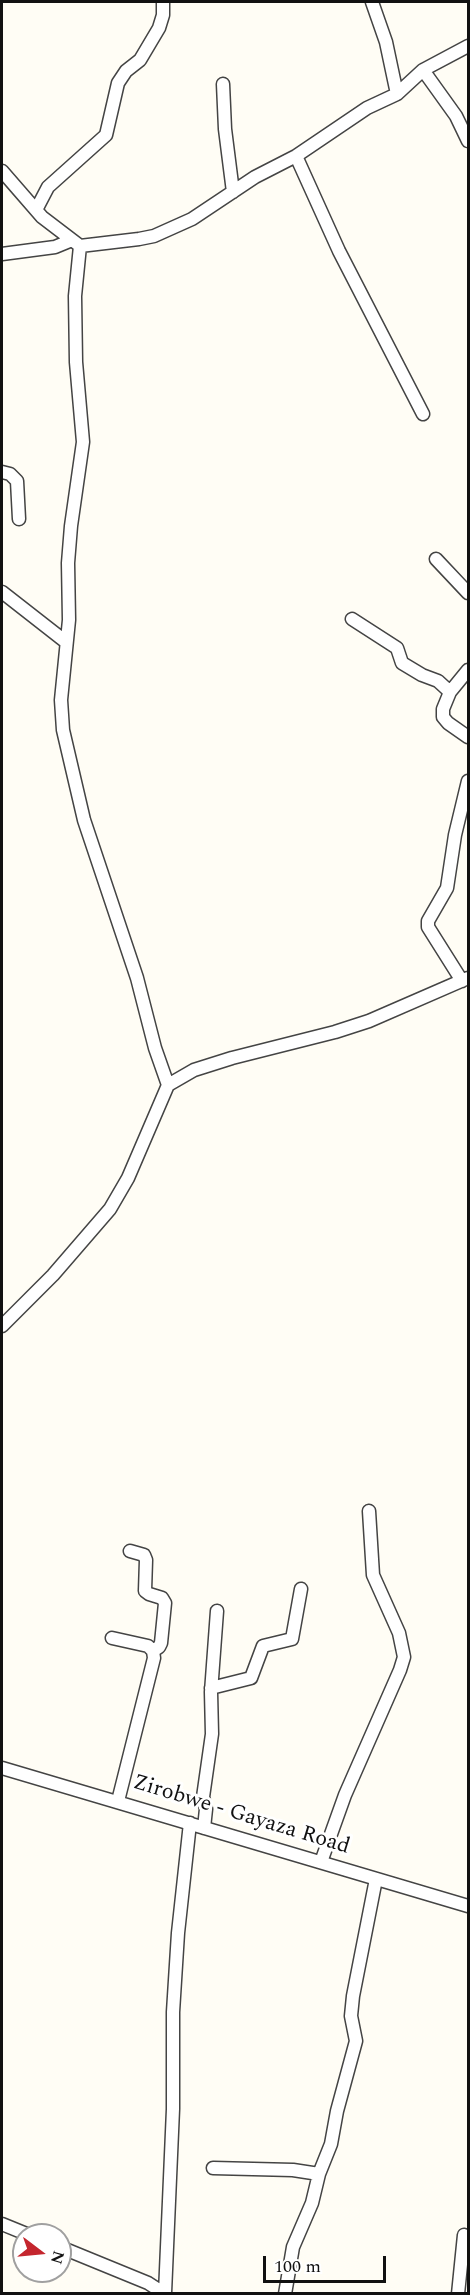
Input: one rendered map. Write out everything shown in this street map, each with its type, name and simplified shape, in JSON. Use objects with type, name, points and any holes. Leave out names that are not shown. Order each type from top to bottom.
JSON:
[{"type":"street","points":[[36,210],[48,186],[106,135],[118,83],[126,71],[140,60],[154,36],[162,21],[163,2]]},
{"type":"street","points":[[372,2],[386,42],[397,94]]},
{"type":"street","points":[[2,254],[76,243],[154,236],[192,219],[233,192],[296,156],[367,108],[397,94],[423,70],[468,46]]},
{"type":"street","points":[[423,70],[456,116],[468,141]]},
{"type":"street","points":[[223,84],[225,129],[233,192]]},
{"type":"street","points":[[296,156],[339,251],[423,414]]},
{"type":"street","points":[[2,171],[42,217],[76,243]]},
{"type":"street","points":[[76,243],[76,362],[83,442],[71,526],[68,563],[69,604],[61,700],[68,759],[84,820],[137,978],[155,1048],[168,1085]]},
{"type":"street","points":[[2,472],[10,474],[17,481],[19,519]]},
{"type":"street","points":[[436,559],[468,593]]},
{"type":"street","points":[[2,592],[66,642]]},
{"type":"street","points":[[352,619],[398,648],[402,663],[438,681],[450,692]]},
{"type":"street","points":[[468,670],[450,692],[443,709],[443,717],[468,737]]},
{"type":"street","points":[[2,1326],[53,1275],[110,1209],[128,1178],[168,1085],[194,1070],[222,1061],[369,1021],[465,980],[428,927],[428,921],[447,888],[465,813],[468,781]]},
{"type":"street","points":[[321,1862],[345,1795],[404,1657],[399,1633],[374,1575],[369,1511]]},
{"type":"street","points":[[130,1551],[144,1555],[146,1560],[145,1591],[162,1598],[165,1602],[161,1643],[153,1651]]},
{"type":"street","points":[[211,1688],[251,1678],[262,1646],[292,1639],[300,1589]]},
{"type":"street","points":[[204,1828],[206,1809],[203,1797],[212,1734],[211,1688],[217,1611]]},
{"type":"street","points":[[112,1638],[148,1646],[153,1651],[154,1658],[118,1802]]},
{"type":"street","name":"Zirobwe - Gayaza Road","points":[[2,1768],[468,1906]]},
{"type":"street","points":[[72,2252],[148,2283],[165,2293],[173,2109],[173,2012],[178,1933],[190,1823]]},
{"type":"street","points":[[285,2294],[293,2247],[312,2203],[319,2174],[331,2144],[337,2111],[356,2042],[351,2016],[353,1996],[376,1879]]},
{"type":"street","points":[[213,2168],[293,2170],[319,2174]]},
{"type":"street","points":[[458,2294],[464,2235]]}]
